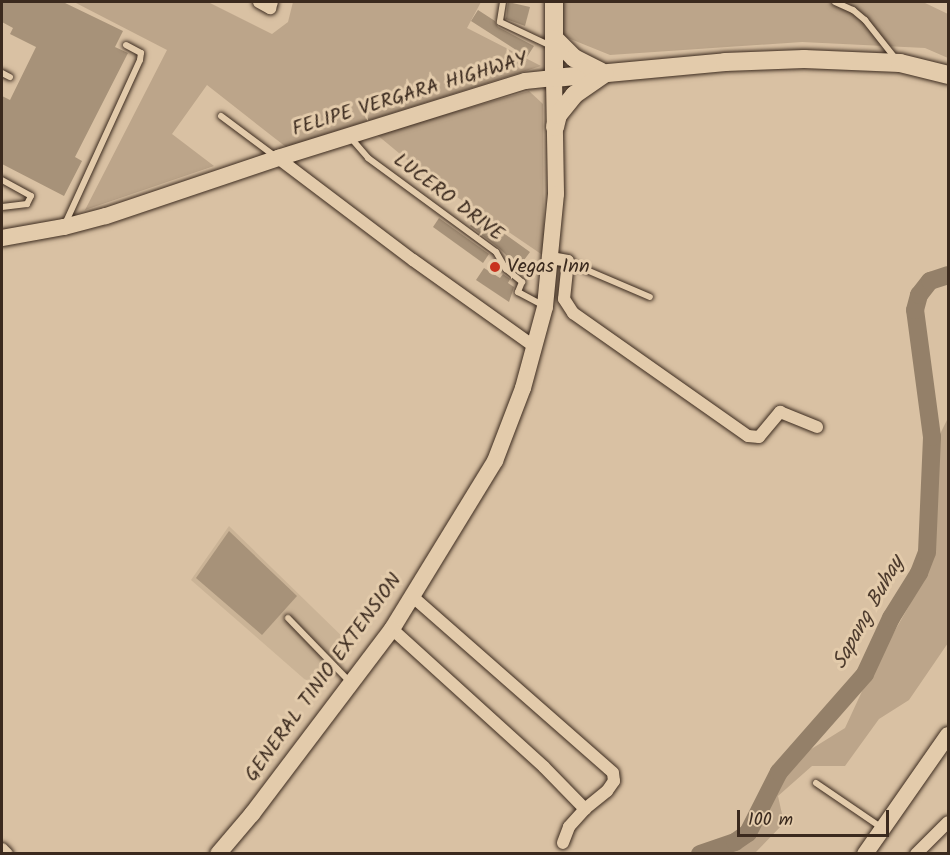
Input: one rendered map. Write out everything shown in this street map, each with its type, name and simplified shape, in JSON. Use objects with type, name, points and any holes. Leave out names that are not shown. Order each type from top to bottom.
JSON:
[{"type":"main road","name":"GENERAL TINIO EXTENSION","points":[[554,2],[554,78]]},
{"type":"main road","points":[[555,43],[574,58],[606,73]]},
{"type":"main road","name":"FELIPE VERGARA HIGHWAY","points":[[554,78],[725,62],[804,58],[900,63],[948,75]]},
{"type":"main road","points":[[555,128],[558,116],[574,95],[606,73]]},
{"type":"street","points":[[259,2],[270,8],[272,2]]},
{"type":"street","name":"GENERAL TINIO EXTENSION","points":[[218,854],[252,814],[392,629],[495,461],[523,388],[560,260],[556,194],[554,78]]},
{"type":"street","name":"FELIPE VERGARA HIGHWAY","points":[[2,238],[64,227],[106,216],[278,158],[525,81],[554,78]]},
{"type":"street","points":[[278,158],[413,261],[535,347]]},
{"type":"street","points":[[560,260],[567,307],[748,436],[754,438],[763,434],[780,412],[817,427]]},
{"type":"street","points":[[413,597],[613,772],[614,781],[607,791],[585,809],[569,827],[563,843]]},
{"type":"street","points":[[392,629],[544,767],[585,809]]},
{"type":"street","points":[[865,854],[948,735]]},
{"type":"street","points":[[916,854],[948,822]]},
{"type":"street","points":[[2,849],[7,854]]},
{"type":"lane","points":[[503,2],[500,22],[555,43]]},
{"type":"lane","points":[[835,2],[853,10],[865,20],[900,63]]},
{"type":"lane","points":[[64,227],[140,60],[141,52],[126,45]]},
{"type":"lane","points":[[2,73],[10,77]]},
{"type":"lane","points":[[221,117],[278,158]]},
{"type":"lane","name":"LUCERO DRIVE","points":[[349,136],[368,158],[496,252],[506,269],[522,282],[518,292],[545,307]]},
{"type":"lane","points":[[2,180],[31,196],[27,204],[2,207]]},
{"type":"lane","points":[[560,260],[650,297]]},
{"type":"lane","points":[[288,618],[350,682]]},
{"type":"lane","points":[[816,783],[883,829]]},
{"type":"shaded area","points":[[74,2],[208,2],[272,34],[288,22],[293,2],[481,2],[467,28],[541,66],[286,147],[207,85],[172,134],[214,166],[85,210],[167,50]]},
{"type":"shaded area","points":[[562,2],[923,2],[948,14],[948,58],[925,48],[802,42],[610,55],[563,36]]},
{"type":"shaded area","points":[[529,91],[543,104],[544,256],[429,178],[376,134]]},
{"type":"shaded area","points":[[948,418],[948,643],[909,700],[879,719],[845,766],[812,766],[778,796],[784,823],[755,853],[718,853],[747,843],[792,761],[845,728],[870,674],[909,606],[935,548],[940,434]]},
{"type":"shaded area","points":[[229,526],[352,646],[318,691],[191,580]]},
{"type":"building","points":[[3,2],[63,2],[123,31],[115,47],[128,53],[75,157],[82,161],[64,196],[2,164],[2,96],[10,100],[36,47],[10,34],[13,28],[2,22]]},
{"type":"building","points":[[508,2],[530,7],[525,26],[506,19]]},
{"type":"building","points":[[478,10],[495,21],[498,27],[534,46],[527,57],[471,21]]},
{"type":"building","name":"Vegas Inn","points":[[478,215],[530,252],[516,271],[510,265],[512,261],[499,248],[470,226]]},
{"type":"building","points":[[439,218],[489,254],[483,263],[433,227]]},
{"type":"building","points":[[484,268],[500,278],[503,274],[510,279],[508,283],[514,287],[509,302],[476,280]]},
{"type":"building","points":[[229,531],[297,596],[262,635],[196,578]]},
{"type":"waterway","name":"Sapang Buhay","points":[[700,854],[735,842],[748,833],[779,772],[865,674],[891,618],[919,573],[927,552],[932,437],[915,310],[919,295],[930,281],[948,275]]},
{"type":"place","name":"Vegas Inn","points":[[495,267]]}]
